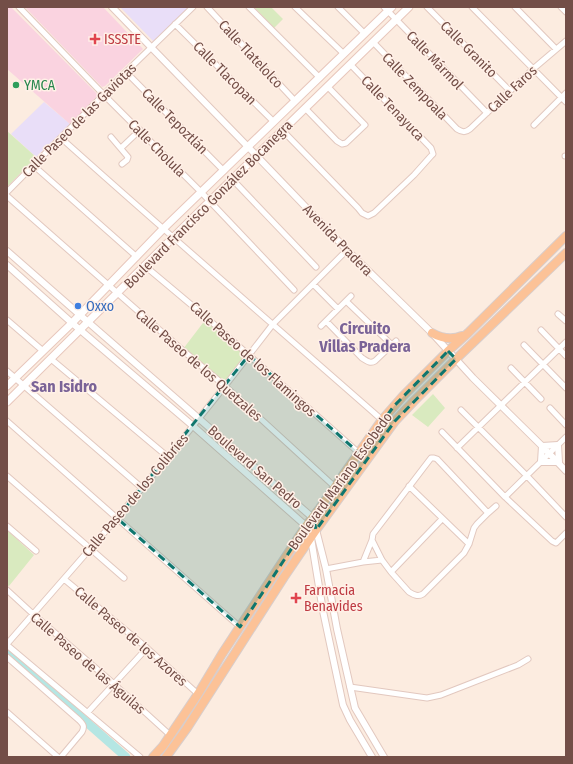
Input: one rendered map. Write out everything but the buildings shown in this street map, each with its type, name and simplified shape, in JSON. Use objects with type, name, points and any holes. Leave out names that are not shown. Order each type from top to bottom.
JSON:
[{"type":"main road","name":"Boulevard Francisco González Bocanegra","points":[[7,402],[232,179],[409,7]]},
{"type":"main road","name":"Boulevard Francisco González Bocanegra","points":[[7,386],[109,286],[163,229],[365,34],[388,8]]},
{"type":"main road","name":"Boulevard Mariano Escobedo","points":[[153,757],[198,694],[306,526],[336,487],[382,420],[403,396],[448,351],[566,236]]},
{"type":"main road","name":"Boulevard Mariano Escobedo","points":[[166,757],[187,728],[316,530],[395,421],[456,359],[566,253]]},
{"type":"main road","points":[[432,334],[440,337],[454,338],[468,333]]},
{"type":"street","name":"Calle Cholula","points":[[19,7],[104,95],[202,192],[294,290]]},
{"type":"street","name":"Avenida Pradera","points":[[112,7],[257,155],[347,250],[559,462],[566,471]]},
{"type":"street","name":"Calle Paseo de las Gaviotas","points":[[7,192],[193,7]]},
{"type":"street","name":"Calle Tlatelolco","points":[[207,7],[295,101]]},
{"type":"street","points":[[249,7],[320,78]]},
{"type":"street","points":[[295,7],[344,54]]},
{"type":"street","points":[[338,7],[365,34]]},
{"type":"street","name":"Calle Granito","points":[[427,7],[510,91]]},
{"type":"street","points":[[472,7],[566,102]]},
{"type":"street","points":[[515,7],[556,48]]},
{"type":"street","points":[[562,7],[566,12]]},
{"type":"street","name":"Calle Mármol","points":[[388,8],[397,20],[487,112]]},
{"type":"street","name":"Calle Tlacopan","points":[[175,24],[274,122]]},
{"type":"street","name":"Calle Faros","points":[[457,129],[464,132],[467,131],[556,48],[566,41]]},
{"type":"street","name":"Calle Zempoala","points":[[374,42],[457,129]]},
{"type":"street","name":"Calle Tenayuca","points":[[282,130],[362,213],[368,216],[374,213],[414,175],[433,154],[432,151],[427,143],[350,64]]},
{"type":"street","name":"Calle Tepoztlán","points":[[126,72],[224,171]]},
{"type":"street","points":[[305,108],[337,141],[342,144],[346,143],[365,125],[327,86]]},
{"type":"street","points":[[534,125],[566,93]]},
{"type":"street","points":[[121,148],[140,130]]},
{"type":"street","points":[[111,137],[128,157],[122,164]]},
{"type":"street","points":[[61,138],[382,420]]},
{"type":"street","points":[[33,166],[137,257]]},
{"type":"street","points":[[232,179],[316,267]]},
{"type":"street","name":"Calle Paseo de los Quetzales","points":[[7,196],[225,386],[336,487]]},
{"type":"street","points":[[274,324],[347,250]]},
{"type":"street","name":"Boulevard San Pedro","points":[[7,251],[313,518],[326,569],[355,708],[384,757]]},
{"type":"street","name":"Boulevard San Pedro","points":[[7,265],[306,526],[311,538],[323,611],[341,697],[350,720],[372,757]]},
{"type":"street","name":"Calle Paseo de los Flamingos","points":[[145,266],[207,318],[359,453]]},
{"type":"street","points":[[313,284],[338,309]]},
{"type":"street","points":[[321,326],[350,296]]},
{"type":"street","points":[[326,321],[362,358],[369,362],[375,361],[394,343],[346,301]]},
{"type":"street","points":[[558,314],[566,321]]},
{"type":"street","points":[[7,320],[43,351]]},
{"type":"street","name":"Calle Paseo de los Colibríes","points":[[7,644],[168,457],[274,324]]},
{"type":"street","points":[[541,330],[566,356]]},
{"type":"street","points":[[457,448],[566,342]]},
{"type":"street","points":[[524,344],[566,388]]},
{"type":"street","points":[[51,359],[168,457]]},
{"type":"street","points":[[511,368],[541,399]]},
{"type":"street","points":[[7,371],[142,488]]},
{"type":"street","points":[[550,408],[566,425]]},
{"type":"street","points":[[461,410],[566,517]]},
{"type":"street","points":[[7,421],[240,627]]},
{"type":"street","points":[[442,432],[552,541],[556,543],[566,533]]},
{"type":"street","points":[[506,497],[566,437]]},
{"type":"street","points":[[542,462],[542,446],[558,446]]},
{"type":"street","points":[[542,462],[559,462],[558,446]]},
{"type":"street","points":[[363,562],[373,534],[431,458],[437,459],[488,513]]},
{"type":"street","points":[[7,476],[124,578]]},
{"type":"street","points":[[409,486],[469,544]]},
{"type":"street","points":[[372,540],[382,560],[391,572],[409,592],[413,595],[420,595],[423,594],[460,558],[469,544],[474,528],[496,506]]},
{"type":"street","points":[[391,572],[442,518]]},
{"type":"street","points":[[7,526],[36,551]]},
{"type":"street","points":[[326,569],[382,560]]},
{"type":"street","name":"Calle Paseo de los Azores","points":[[64,579],[198,694]]},
{"type":"street","name":"Calle Paseo de las Águilas","points":[[7,590],[170,735]]},
{"type":"street","points":[[7,644],[140,757]]},
{"type":"street","points":[[88,712],[146,648]]},
{"type":"street","points":[[7,657],[79,720],[84,728],[59,757],[7,712]]},
{"type":"street","points":[[350,687],[427,698],[441,695],[518,665],[528,659]]},
{"type":"street","points":[[346,711],[355,708]]},
{"type":"highlighted area","points":[[448,351],[456,359],[395,421],[316,530],[313,516],[240,627],[117,518],[249,355],[359,453],[394,406]]},
{"type":"shaded area","name":"ISSSTE","points":[[7,7],[11,7],[98,95],[70,124],[7,69]]},
{"type":"shaded area","name":"ISSSTE","points":[[25,7],[103,7],[143,49],[105,86],[102,87]]},
{"type":"shaded area","points":[[120,7],[190,7],[154,42]]},
{"type":"shaded area","points":[[44,102],[70,124],[36,157],[11,134]]},
{"type":"green space","points":[[254,7],[271,7],[283,19],[274,28]]},
{"type":"green space","points":[[7,131],[36,157],[7,187]]},
{"type":"green space","points":[[206,319],[246,356],[224,383],[183,349]]},
{"type":"green space","points":[[433,394],[445,408],[428,427],[412,415]]},
{"type":"green space","points":[[7,530],[34,555],[9,586],[7,585]]},
{"type":"waterway","points":[[7,652],[126,757]]},
{"type":"place","name":"ISSSTE","points":[[95,39]]},
{"type":"place","name":"YMCA","points":[[16,85]]},
{"type":"place","name":"Oxxo","points":[[78,306]]},
{"type":"place","name":"Farmacia Benavides","points":[[296,598]]},
{"type":"district","name":"Circuito Villas Pradera","points":[[365,337]]},
{"type":"district","name":"San Isidro","points":[[64,386]]}]
